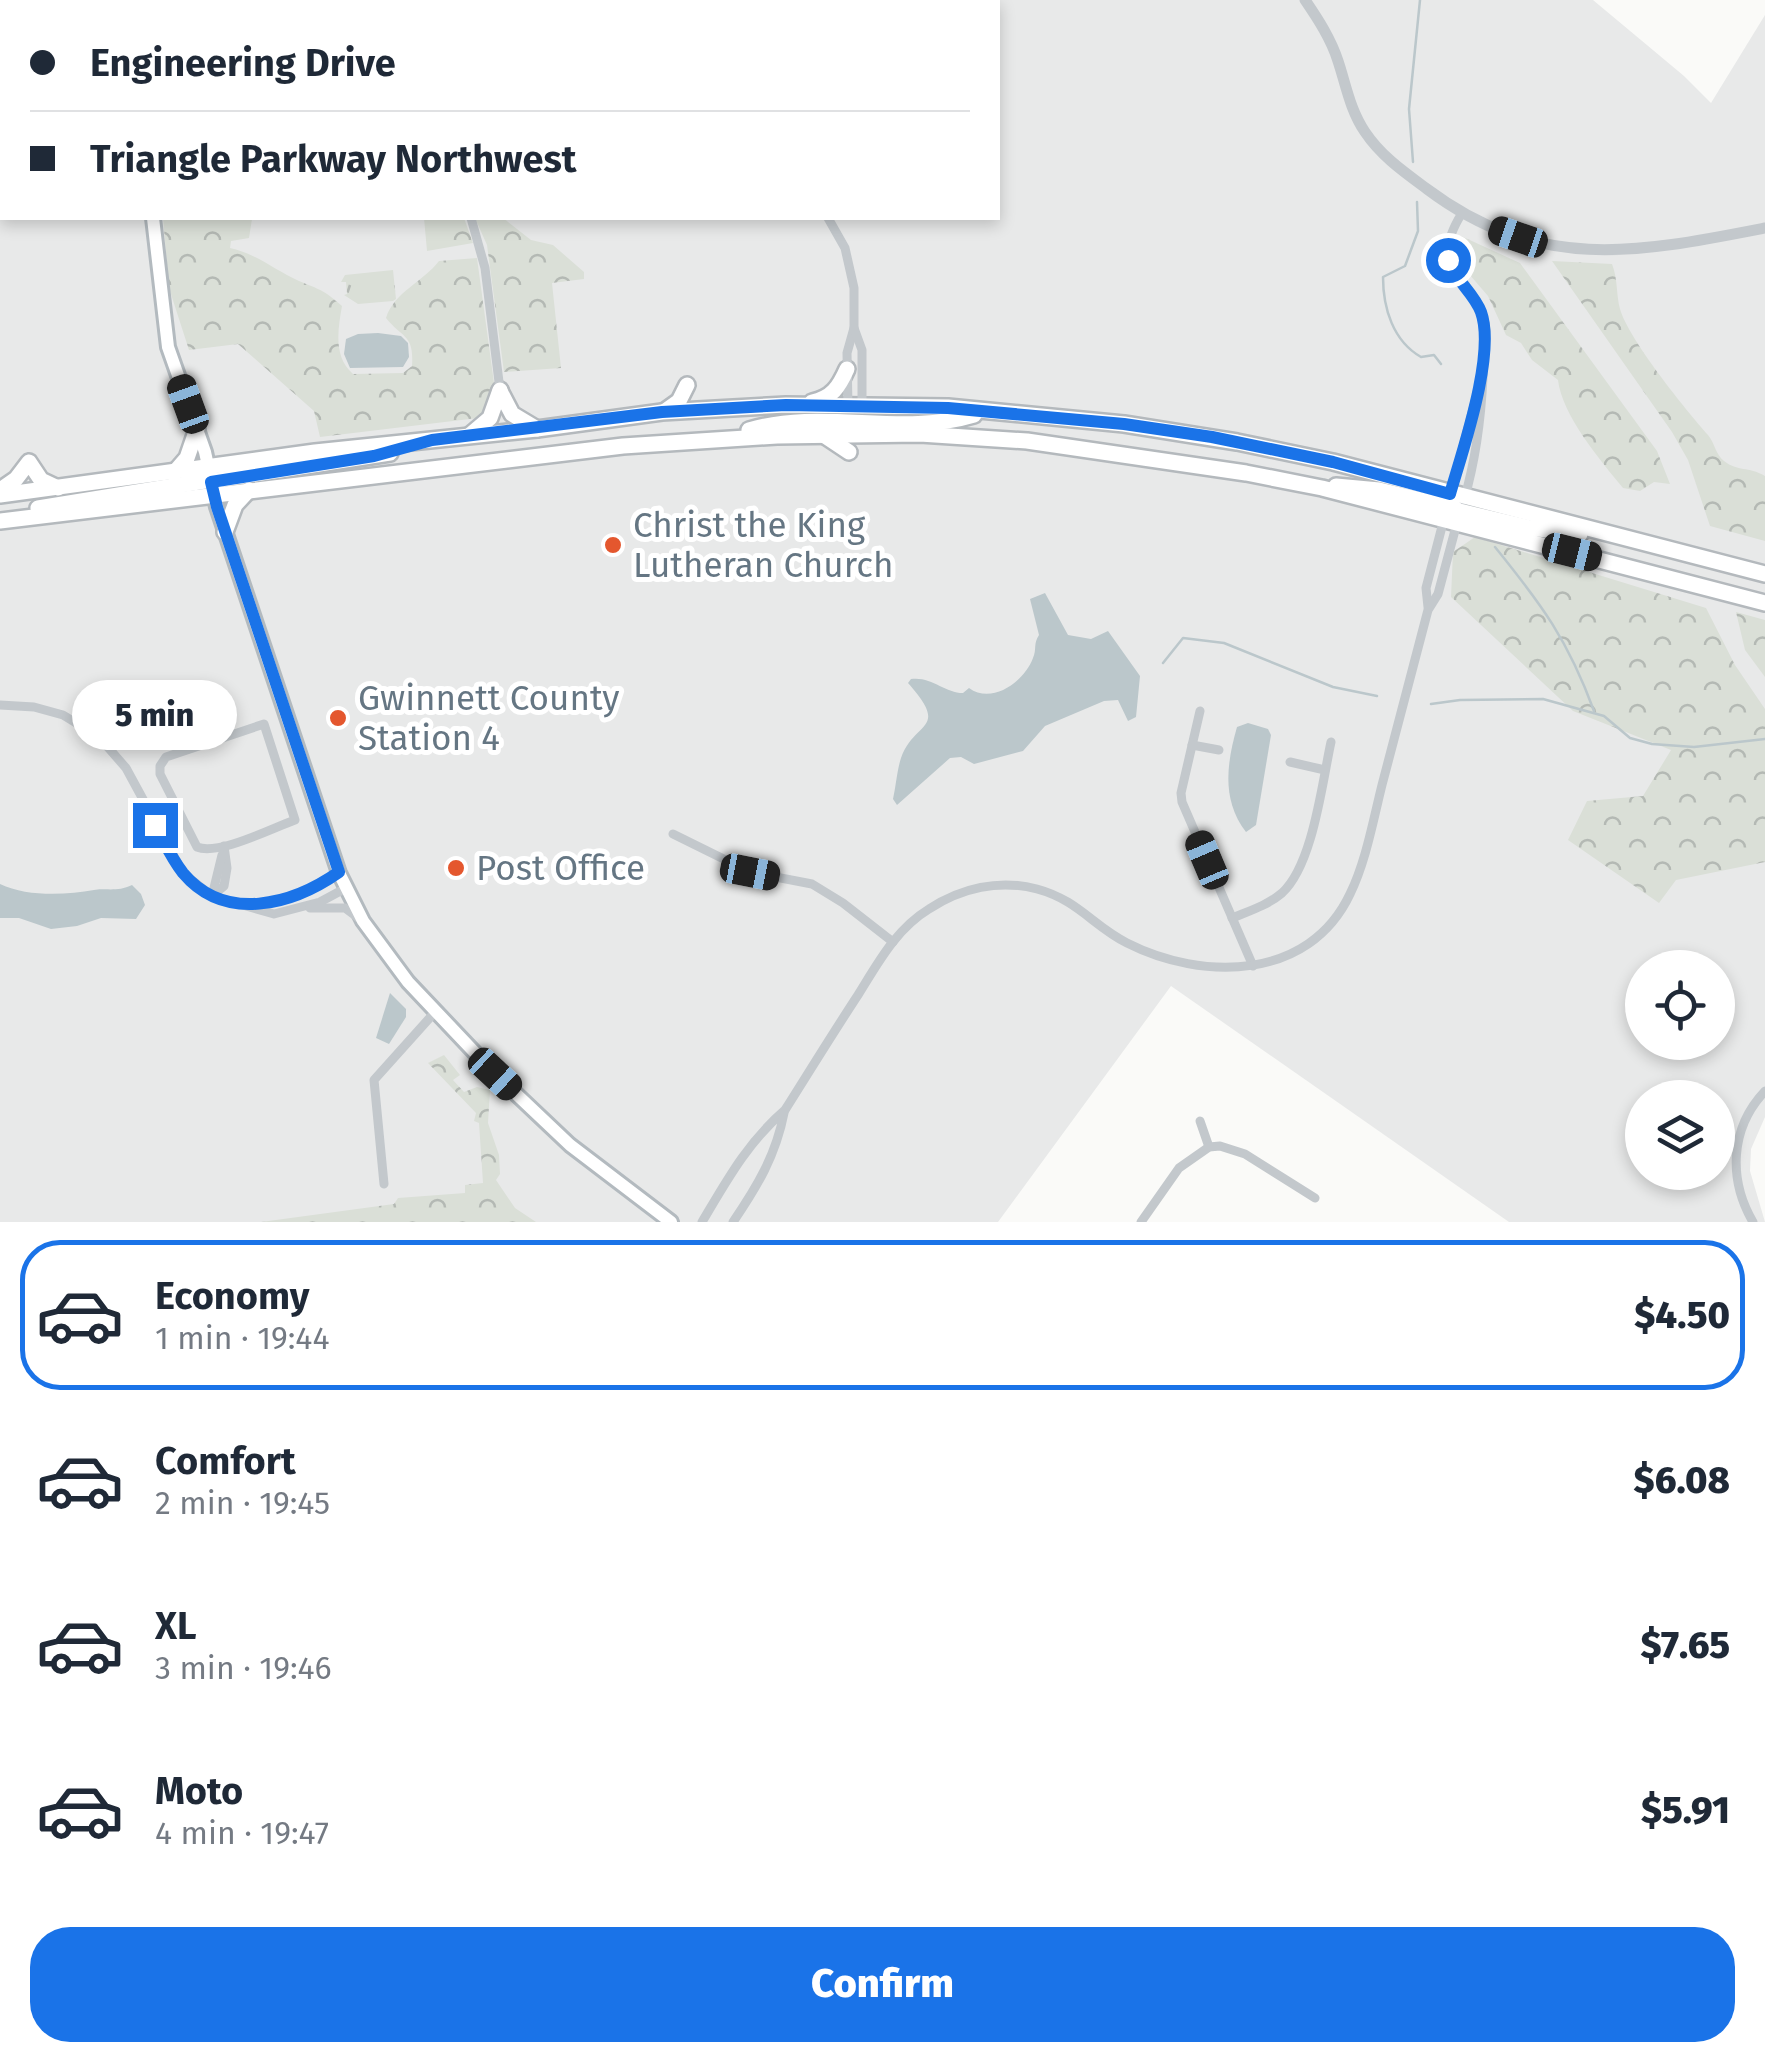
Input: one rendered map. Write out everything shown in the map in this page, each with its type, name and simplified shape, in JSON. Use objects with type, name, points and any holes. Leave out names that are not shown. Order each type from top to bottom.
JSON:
[{"type":"highway","points":[[4,521],[432,440],[662,412],[786,405],[829,396],[847,369]]},
{"type":"highway","points":[[662,412],[680,401],[687,385],[693,396],[713,408]]},
{"type":"highway","points":[[500,390],[512,414],[537,429]]},
{"type":"highway","points":[[466,436],[487,423],[500,390]]},
{"type":"highway","points":[[863,390],[868,401],[883,406],[1086,419],[1212,437],[1333,462],[1454,509],[1765,603]]},
{"type":"highway","points":[[786,405],[854,426],[1027,441],[1204,465],[1599,532],[1765,574]]},
{"type":"highway","points":[[0,493],[173,474],[248,490],[566,452],[726,438],[821,435],[854,426],[883,406]]},
{"type":"highway","points":[[726,438],[771,424],[927,424],[983,412]]},
{"type":"highway","points":[[173,474],[187,458],[197,429]]},
{"type":"highway","points":[[0,493],[28,462],[41,480],[58,488]]},
{"type":"highway","points":[[225,532],[236,504],[248,490]]},
{"type":"main road","points":[[153,220],[168,347],[197,429],[225,532],[339,872],[363,921],[435,1012],[570,1145],[671,1222]]},
{"type":"street","points":[[1305,0],[1329,38],[1350,103],[1367,135],[1395,165],[1462,213],[1492,228],[1544,246],[1589,250],[1648,247],[1765,228]]},
{"type":"street","points":[[1428,610],[1426,588],[1481,427],[1486,343],[1483,317],[1477,303],[1452,272],[1446,246],[1462,213]]},
{"type":"street","points":[[472,220],[485,268],[500,390]]},
{"type":"street","points":[[829,220],[852,268],[854,328],[862,350],[863,390],[854,426]]},
{"type":"street","points":[[854,328],[847,369],[854,426]]},
{"type":"street","points":[[702,1222],[735,1163],[759,1133],[785,1110],[892,942],[917,917],[952,896],[973,888],[1013,885],[1040,890],[1075,905],[1123,941],[1146,952],[1202,967],[1252,966],[1274,961],[1319,936],[1335,921],[1351,892],[1365,852],[1428,610],[1438,594],[1454,509]]},
{"type":"street","points":[[0,705],[34,707],[63,715],[99,737],[126,768],[183,873],[212,896],[274,914],[302,908],[345,908],[363,921]]},
{"type":"street","points":[[1200,711],[1182,802],[1252,966]]},
{"type":"street","points":[[264,724],[294,820],[224,846],[206,850],[197,847],[160,774],[160,766],[166,756],[264,724]]},
{"type":"street","points":[[1232,918],[1284,892],[1304,854],[1331,742]]},
{"type":"street","points":[[1192,745],[1218,750]]},
{"type":"street","points":[[1290,762],[1325,770]]},
{"type":"street","points":[[672,834],[750,872],[812,884],[892,942]]},
{"type":"street","points":[[212,896],[224,846]]},
{"type":"street","points":[[252,906],[309,891],[339,872]]},
{"type":"street","points":[[302,908],[346,888]]},
{"type":"street","points":[[384,1184],[374,1080],[435,1012]]},
{"type":"street","points":[[1753,1222],[1738,1186],[1736,1148],[1748,1114],[1765,1091]]},
{"type":"street","points":[[733,1222],[773,1156],[785,1110]]},
{"type":"street","points":[[1200,1122],[1209,1147]]},
{"type":"street","points":[[1141,1222],[1179,1168],[1209,1147],[1220,1146],[1245,1154],[1315,1198]]},
{"type":"shaded area","points":[[1000,0],[1593,0],[1711,103],[1765,15],[1765,1117],[1751,1149],[1750,1171],[1765,1222],[1509,1222],[1171,986],[998,1222],[0,1222],[0,220],[1000,220]]},
{"type":"shaded area","points":[[378,333],[401,336],[408,343],[409,357],[403,367],[350,368],[344,354],[346,339]]},
{"type":"shaded area","points":[[1045,593],[1068,635],[1091,639],[1108,631],[1140,676],[1136,717],[1128,721],[1118,700],[1104,701],[1045,726],[1023,751],[974,764],[961,757],[950,758],[897,805],[893,799],[901,758],[928,718],[921,698],[908,683],[911,679],[925,680],[963,693],[969,688],[987,694],[1015,683],[1029,667],[1039,635],[1030,599]]},
{"type":"shaded area","points":[[1248,723],[1268,729],[1271,735],[1256,825],[1246,832],[1233,807],[1228,781],[1237,727]]},
{"type":"shaded area","points":[[0,884],[47,894],[132,885],[145,905],[136,919],[101,918],[51,929],[19,918],[0,918]]},
{"type":"shaded area","points":[[390,993],[406,1009],[406,1017],[389,1044],[376,1038]]},
{"type":"green space","points":[[163,220],[252,220],[249,238],[231,241],[230,248],[321,290],[342,306],[340,351],[353,374],[403,373],[412,366],[412,356],[409,342],[386,318],[390,309],[439,261],[477,258],[494,383],[493,404],[478,418],[320,437],[314,411],[238,344],[189,350],[169,288]]},
{"type":"green space","points":[[424,220],[465,220],[473,243],[427,251]]},
{"type":"green space","points":[[476,220],[506,220],[531,240],[553,245],[584,272],[584,279],[552,283],[561,368],[504,372],[487,245]]},
{"type":"green space","points":[[1461,236],[1520,263],[1657,451],[1670,484],[1654,482],[1640,491],[1623,488],[1574,422],[1558,380],[1532,360],[1521,343],[1506,335],[1488,296],[1457,260]]},
{"type":"green space","points":[[1552,261],[1612,264],[1625,322],[1659,374],[1710,438],[1721,458],[1734,467],[1765,476],[1765,541],[1710,526],[1688,460],[1672,432]]},
{"type":"green space","points":[[393,270],[393,301],[358,304],[344,295],[346,282],[341,282],[345,275]]},
{"type":"green space","points":[[1475,537],[1706,608],[1735,665],[1765,709],[1765,862],[1676,880],[1659,903],[1568,840],[1587,801],[1643,796],[1671,750],[1573,711],[1451,597],[1453,552]]},
{"type":"green space","points":[[1736,612],[1765,620],[1765,677],[1745,650]]},
{"type":"green space","points":[[444,1055],[460,1075],[453,1080],[464,1092],[477,1087],[490,1090],[488,1123],[499,1155],[500,1174],[496,1180],[515,1208],[536,1222],[261,1222],[394,1204],[398,1198],[465,1193],[465,1185],[483,1183],[476,1113],[428,1063]]},
{"type":"waterway","points":[[1413,162],[1409,109],[1420,0]]},
{"type":"waterway","points":[[1417,202],[1418,231],[1405,266],[1383,277],[1385,300],[1403,342],[1421,357],[1434,355],[1441,364]]},
{"type":"waterway","points":[[1495,547],[1552,624],[1594,711]]},
{"type":"waterway","points":[[1163,663],[1183,638],[1224,643],[1333,687],[1377,696]]},
{"type":"waterway","points":[[1431,704],[1543,699],[1604,716],[1630,738],[1652,744],[1694,747],[1765,739]]},
{"type":"place","name":"Christ the King Lutheran Church","points":[[613,545]]},
{"type":"place","name":"Gwinnett County Station 4","points":[[338,718]]},
{"type":"place","name":"Post Office","points":[[456,868]]},
{"type":"route","points":[[155,825],[183,873],[212,896],[239,905],[268,904],[309,891],[339,872],[211,482],[374,456],[432,440],[662,412],[786,405],[948,408],[1124,424],[1333,462],[1450,494],[1484,372],[1486,328],[1477,303],[1452,272],[1448,260]]}]
